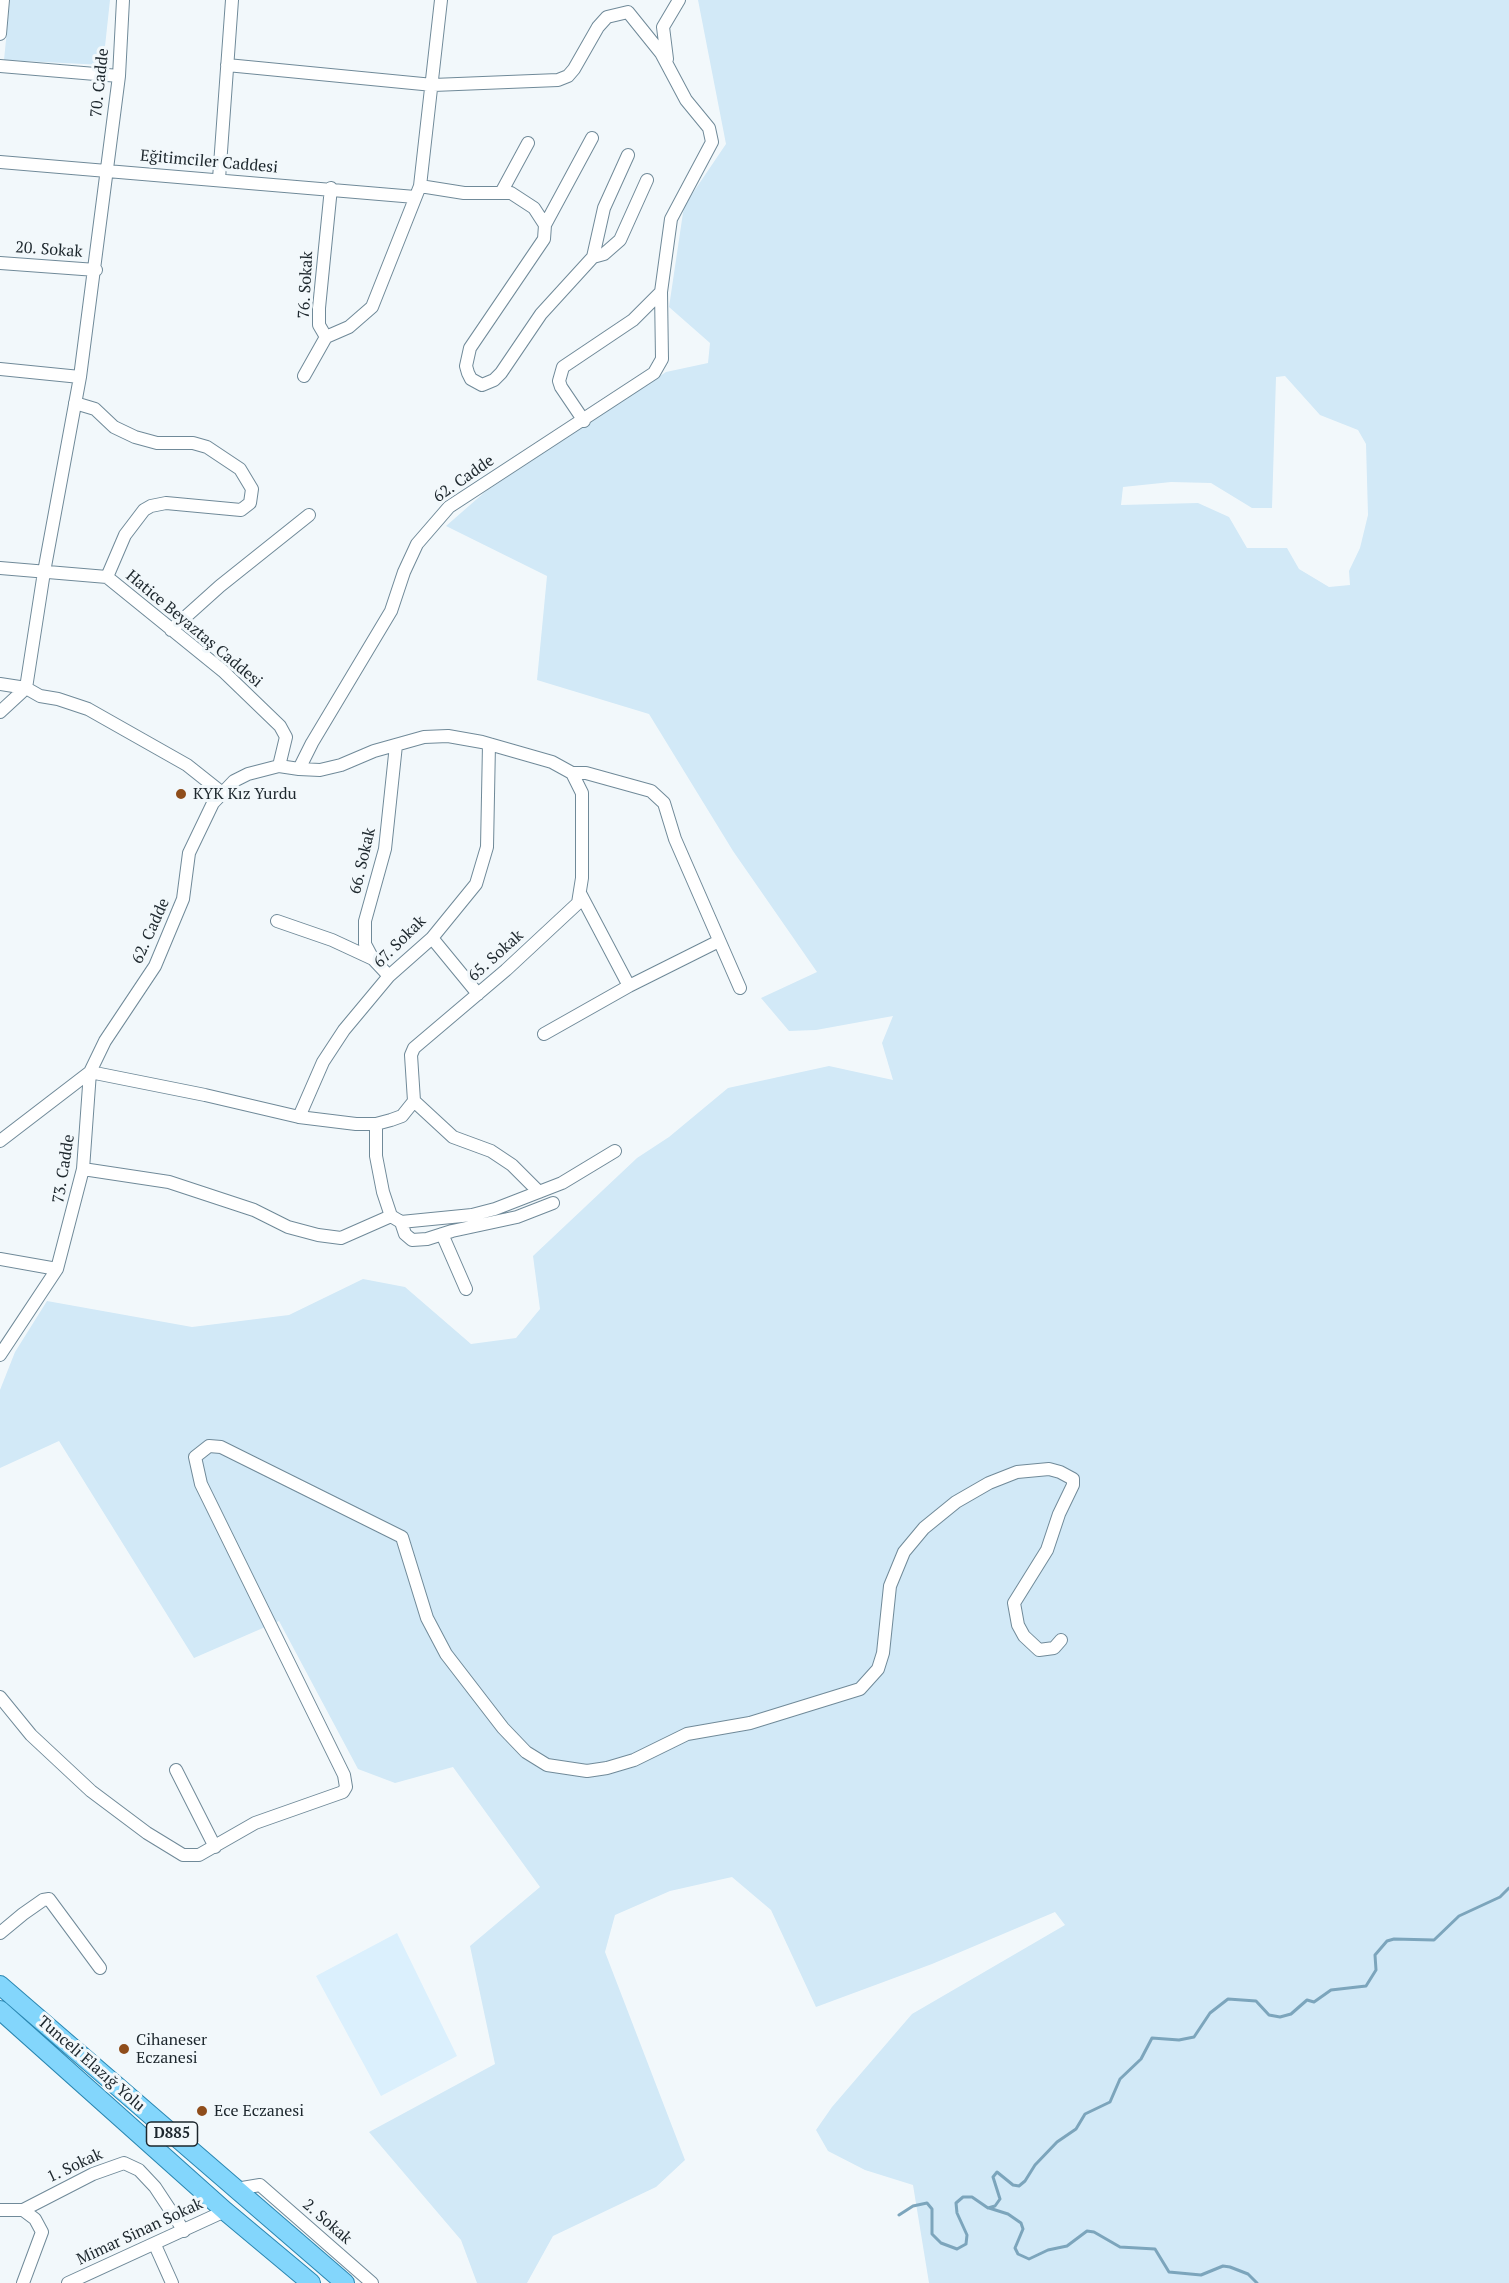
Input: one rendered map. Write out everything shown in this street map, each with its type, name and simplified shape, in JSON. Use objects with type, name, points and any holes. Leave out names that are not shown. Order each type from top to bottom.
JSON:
[{"type":"main road","name":"Tunceli Elazığ Yolu","points":[[0,1986],[345,2283]]},
{"type":"main road","name":"Tunceli Elazığ Yolu","points":[[0,2010],[225,2211],[311,2283]]},
{"type":"street","points":[[0,34],[3,0]]},
{"type":"street","name":"70. Cadde","points":[[26,688],[44,572],[80,377],[96,270],[106,170],[119,76],[123,0]]},
{"type":"street","points":[[219,179],[232,0]]},
{"type":"street","points":[[326,337],[349,327],[372,307],[418,191],[433,85],[441,0]]},
{"type":"street","points":[[667,63],[663,27],[679,0]]},
{"type":"street","name":"62. Cadde","points":[[90,1072],[105,1041],[155,966],[183,899],[189,853],[199,827],[221,792],[248,774],[279,766],[299,769],[312,742],[391,611],[404,572],[417,544],[432,525],[467,494],[584,421],[654,373],[662,359],[661,292],[671,219],[712,142],[713,135],[686,100],[667,63],[633,15],[624,11],[607,17],[598,27],[568,76],[558,80],[433,85]]},
{"type":"street","points":[[227,64],[433,85]]},
{"type":"street","points":[[0,66],[119,76]]},
{"type":"street","points":[[592,138],[545,225],[544,239],[470,348],[466,366],[476,383],[482,385],[494,381],[541,314],[593,257],[604,208],[628,155]]},
{"type":"street","points":[[528,143],[502,191],[521,198],[534,208],[545,225]]},
{"type":"street","name":"Eğitimciler Caddesi","points":[[0,162],[330,188],[464,193],[502,191]]},
{"type":"street","points":[[593,257],[604,254],[620,240],[647,180]]},
{"type":"street","name":"76. Sokak","points":[[304,376],[326,337],[319,325],[319,308],[330,188]]},
{"type":"street","name":"20. Sokak","points":[[0,263],[96,270]]},
{"type":"street","points":[[584,421],[561,387],[559,381],[563,367],[633,320],[661,292]]},
{"type":"street","points":[[0,369],[80,377]]},
{"type":"street","points":[[75,404],[95,409],[120,431],[146,441],[193,443],[207,447],[240,469],[252,489],[250,503],[240,510],[166,503],[151,506],[139,516],[125,535],[106,577]]},
{"type":"street","points":[[171,630],[220,586],[309,515]]},
{"type":"street","name":"Hatice Beyaztaş Caddesi","points":[[0,568],[106,577],[223,671],[280,726],[286,737],[279,766]]},
{"type":"street","points":[[0,684],[26,688],[40,696],[58,699],[87,709],[188,765],[221,792]]},
{"type":"street","points":[[0,712],[26,688]]},
{"type":"street","points":[[299,769],[320,770],[424,737],[448,736],[489,744],[552,762],[572,773],[586,773],[651,791],[664,803],[675,839],[740,988]]},
{"type":"street","name":"67. Sokak","points":[[299,1117],[323,1062],[344,1030],[389,975],[432,938],[480,876],[488,834],[486,811],[489,744]]},
{"type":"street","name":"66. Sokak","points":[[389,975],[373,959],[365,944],[365,921],[385,849],[396,745]]},
{"type":"street","points":[[572,773],[582,793],[581,895],[629,987]]},
{"type":"street","name":"65. Sokak","points":[[414,1101],[411,1055],[414,1048],[569,914],[581,895]]},
{"type":"street","points":[[277,921],[332,940],[373,959]]},
{"type":"street","points":[[432,938],[478,994]]},
{"type":"street","points":[[544,1034],[719,941]]},
{"type":"street","points":[[0,1141],[90,1072],[299,1117],[376,1124],[402,1116],[414,1101],[453,1137],[492,1151],[512,1165],[539,1192]]},
{"type":"street","name":"73. Cadde","points":[[0,1355],[57,1269],[83,1169],[90,1072]]},
{"type":"street","points":[[376,1124],[376,1156],[396,1219],[412,1240],[427,1239],[517,1217],[553,1203]]},
{"type":"street","points":[[83,1169],[170,1182],[254,1210],[288,1227],[341,1238],[396,1219],[472,1215],[562,1183],[615,1151]]},
{"type":"street","points":[[442,1234],[466,1289]]},
{"type":"street","points":[[0,1259],[57,1269]]},
{"type":"street","points":[[0,1697],[39,1743],[91,1791],[147,1833],[183,1855],[199,1855],[255,1823],[343,1792],[346,1782],[201,1484],[195,1457],[208,1446],[221,1447],[402,1537],[427,1618],[446,1654],[503,1728],[526,1752],[547,1766],[587,1771],[607,1768],[634,1760],[687,1734],[750,1723],[860,1689],[873,1675],[883,1653],[890,1586],[904,1552],[924,1527],[957,1502],[989,1483],[1017,1472],[1049,1469],[1073,1479],[1073,1485],[1059,1514],[1047,1550],[1014,1603],[1018,1625],[1039,1650],[1054,1648],[1061,1640]]},
{"type":"street","points":[[176,1770],[215,1847]]},
{"type":"street","points":[[0,1934],[23,1914],[43,1900],[49,1899],[100,1968]]},
{"type":"street","name":"1. Sokak","points":[[23,2210],[93,2174],[124,2163],[139,2170],[154,2187],[184,2231]]},
{"type":"street","name":"2. Sokak","points":[[236,2189],[260,2185],[372,2283]]},
{"type":"street","points":[[0,2210],[23,2210],[35,2218],[42,2232],[23,2283]]},
{"type":"street","name":"Mimar Sinan Sokak","points":[[68,2283],[225,2211]]},
{"type":"street","points":[[155,2245],[172,2283]]},
{"type":"shaded area","points":[[10,0],[110,0],[103,65],[4,60]]},
{"type":"shaded area","points":[[698,0],[1509,0],[1509,2283],[929,2283],[913,2185],[865,2170],[828,2151],[816,2130],[832,2107],[912,2014],[1065,1925],[1055,1912],[932,1964],[816,2007],[771,1910],[732,1877],[670,1891],[615,1915],[605,1952],[685,2160],[656,2187],[553,2236],[527,2283],[477,2283],[461,2240],[369,2132],[495,2064],[470,1946],[540,1887],[453,1767],[395,1783],[358,1769],[279,1621],[194,1658],[59,1441],[0,1468],[0,1390],[15,1352],[47,1301],[192,1327],[289,1315],[363,1279],[405,1287],[471,1344],[516,1338],[540,1309],[533,1256],[637,1158],[669,1137],[728,1088],[829,1066],[893,1080],[882,1043],[893,1016],[816,1030],[789,1031],[761,998],[817,972],[733,851],[649,714],[537,680],[547,576],[446,526],[486,491],[666,372],[708,363],[710,343],[669,307],[684,206],[726,144]],"holes":[[[1285,376],[1320,415],[1358,430],[1366,444],[1368,515],[1360,548],[1349,571],[1350,585],[1329,587],[1299,569],[1287,548],[1247,548],[1229,517],[1198,503],[1121,505],[1123,487],[1171,482],[1211,483],[1252,508],[1272,508],[1276,377]]]},
{"type":"shaded area","points":[[397,1933],[457,2056],[381,2096],[316,1976]]},
{"type":"waterway","points":[[899,2215],[913,2206],[927,2203],[932,2209],[932,2234],[941,2243],[957,2249],[966,2244],[967,2235],[957,2213],[956,2203],[963,2197],[972,2197],[988,2208],[995,2206],[1000,2199],[993,2177],[997,2172],[1013,2185],[1019,2186],[1025,2181],[1035,2165],[1057,2142],[1076,2129],[1085,2114],[1110,2102],[1120,2079],[1141,2059],[1152,2038],[1179,2040],[1194,2037],[1210,2013],[1228,1999],[1256,2001],[1269,2015],[1280,2017],[1291,2014],[1307,2000],[1314,2002],[1331,1990],[1366,1986],[1376,1970],[1375,1955],[1387,1941],[1394,1939],[1434,1940],[1459,1916],[1500,1897],[1509,1888]]},
{"type":"waterway","points":[[989,2208],[1008,2214],[1021,2223],[1023,2229],[1015,2248],[1018,2254],[1029,2259],[1048,2250],[1067,2246],[1087,2231],[1094,2232],[1120,2247],[1155,2249],[1169,2272],[1201,2275],[1223,2266],[1248,2274],[1257,2283]]},
{"type":"place","name":"KYK Kız Yurdu","points":[[181,794]]},
{"type":"place","name":"Cihaneser Eczanesi","points":[[124,2049]]},
{"type":"place","name":"Ece Eczanesi","points":[[202,2111]]}]
